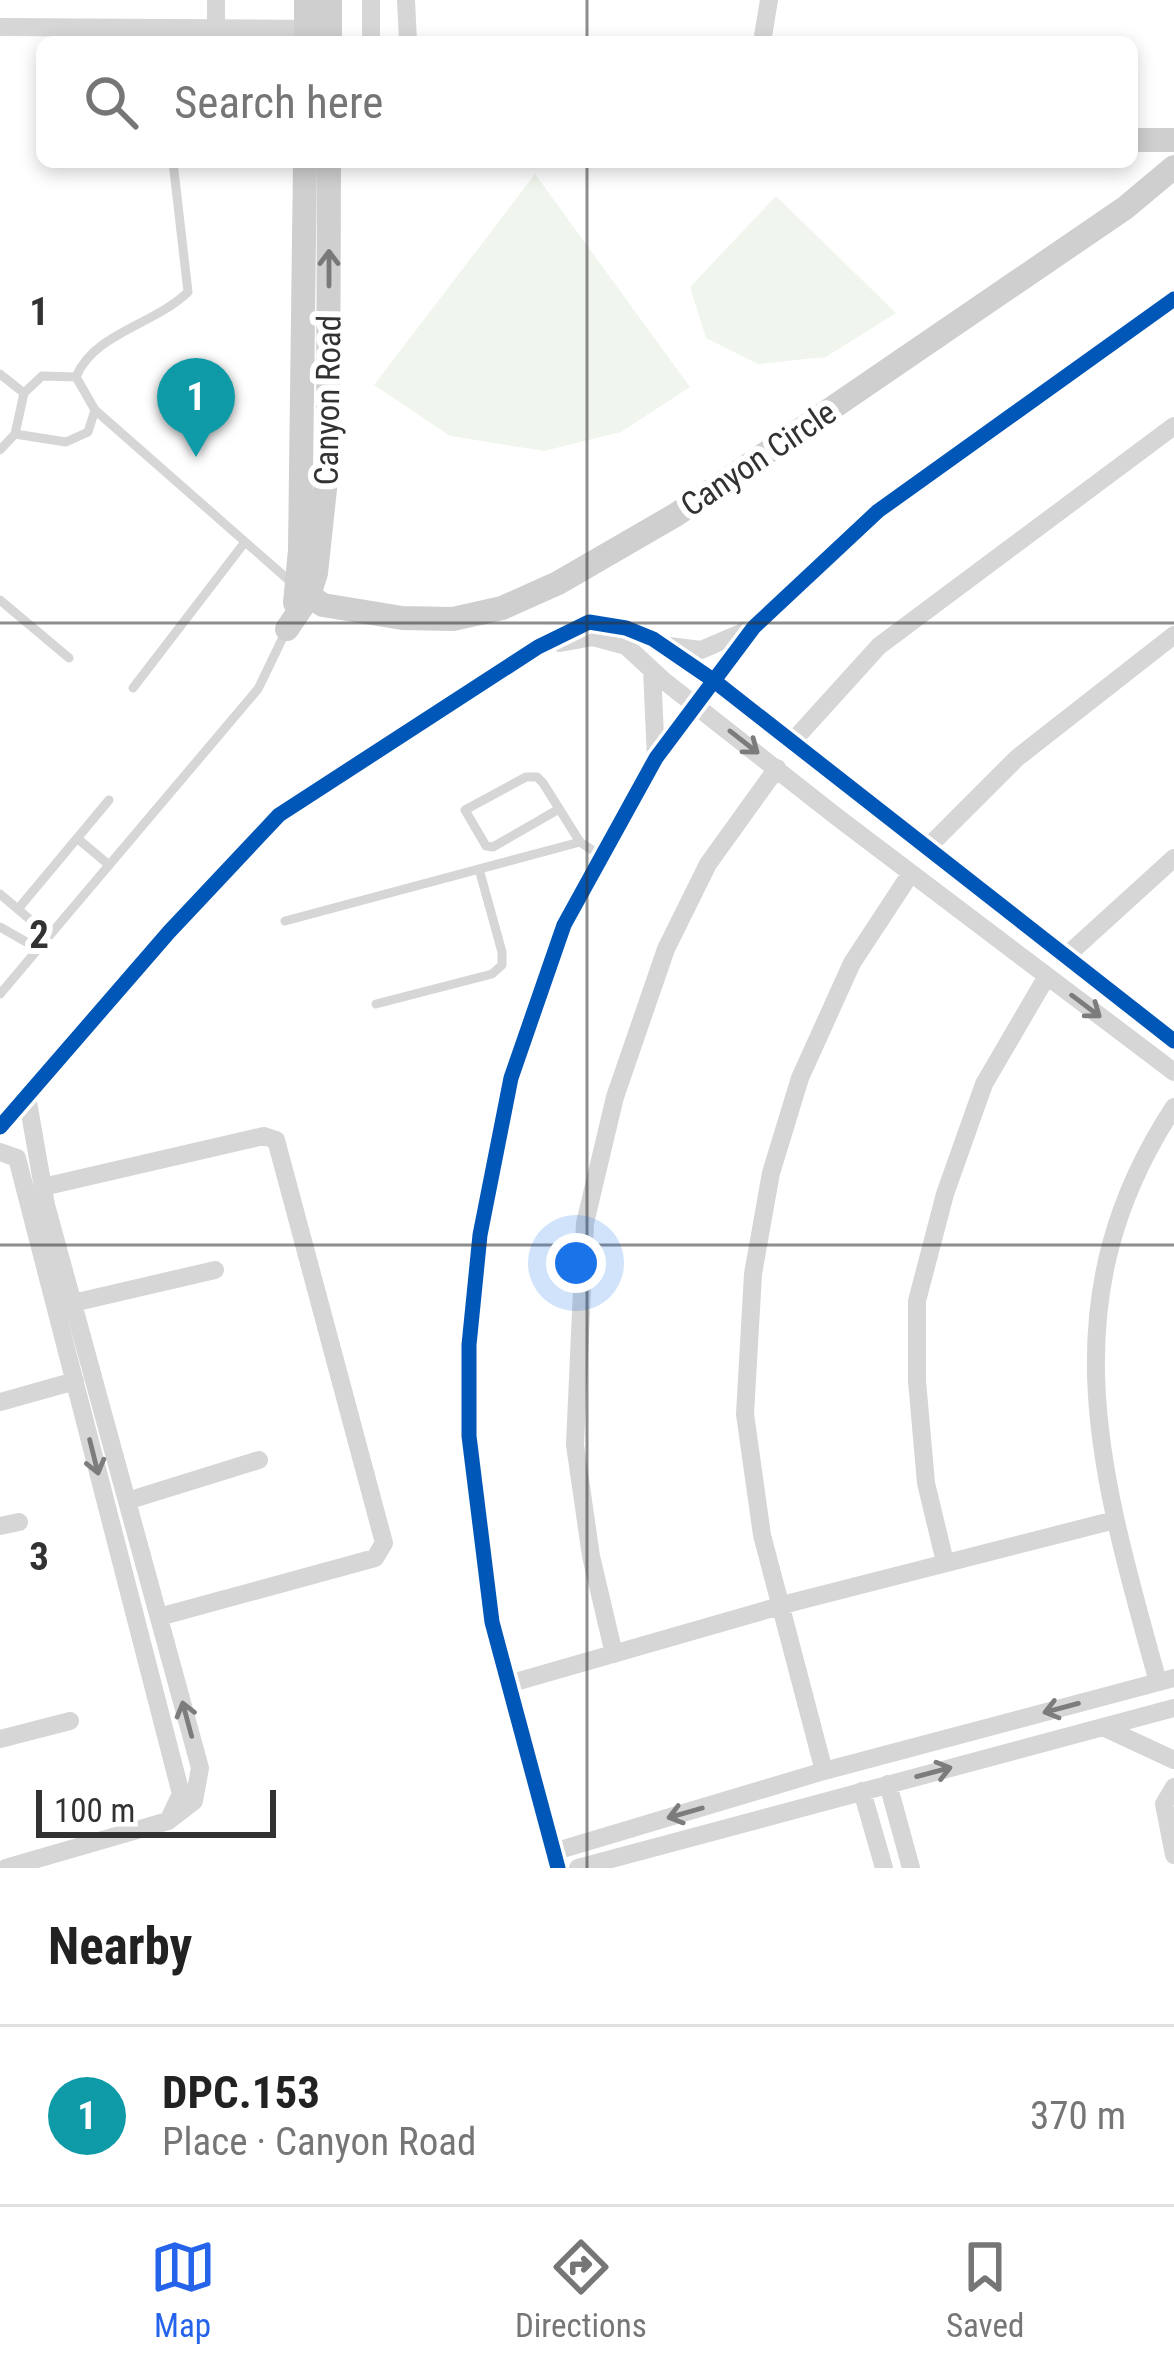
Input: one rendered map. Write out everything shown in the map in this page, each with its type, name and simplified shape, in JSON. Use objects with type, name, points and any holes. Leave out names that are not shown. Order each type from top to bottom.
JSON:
[{"type":"main road","points":[[306,0],[318,36]]},
{"type":"main road","points":[[318,36],[330,0]]},
{"type":"main road","points":[[1138,140],[1174,140]]},
{"type":"main road","name":"Canyon Circle","points":[[303,594],[323,605],[402,618],[453,619],[502,608],[558,583],[676,514],[1125,208],[1174,167]]},
{"type":"main road","name":"Canyon Road","points":[[303,594],[305,168]]},
{"type":"main road","name":"Canyon Road","points":[[287,629],[316,573],[328,461],[329,168]]},
{"type":"street","points":[[216,0],[216,28]]},
{"type":"street","points":[[371,0],[371,36]]},
{"type":"street","points":[[406,0],[408,36]]},
{"type":"street","points":[[763,36],[769,0]]},
{"type":"street","points":[[0,28],[216,28],[318,36]]},
{"type":"street","points":[[1174,299],[878,511],[754,627],[656,758],[565,925],[511,1078],[481,1235],[469,1345],[469,1436],[492,1622],[556,1860],[824,1771],[1166,1680],[1115,1520],[1097,1423],[1094,1336],[1114,1234],[1143,1154],[1174,1106]]},
{"type":"street","points":[[792,742],[879,646],[1174,426]]},
{"type":"street","points":[[0,1127],[169,932],[279,815],[538,647],[589,622],[626,628],[677,650],[701,650],[754,627]]},
{"type":"street","points":[[926,849],[1017,758],[1174,635]]},
{"type":"street","points":[[538,647],[593,637],[626,646],[911,873],[1174,1072]]},
{"type":"street","points":[[653,639],[713,680],[1174,1041]]},
{"type":"street","points":[[652,670],[656,758]]},
{"type":"street","points":[[614,1654],[591,1556],[575,1445],[584,1223],[615,1097],[666,949],[708,864],[777,768]]},
{"type":"street","points":[[1064,958],[1174,858]]},
{"type":"street","points":[[824,1771],[762,1535],[745,1414],[753,1274],[771,1173],[800,1078],[851,963],[911,873]]},
{"type":"street","points":[[945,1562],[926,1483],[917,1382],[917,1301],[945,1194],[984,1084],[1047,976]]},
{"type":"street","points":[[6,1868],[168,1821],[194,1801],[200,1768],[43,1187],[27,1096]]},
{"type":"street","points":[[43,1187],[264,1136],[276,1140],[384,1544],[375,1558],[159,1617]]},
{"type":"street","points":[[0,1152],[17,1158],[181,1794],[168,1821]]},
{"type":"street","points":[[73,1303],[215,1270]]},
{"type":"street","points":[[0,1402],[75,1381]]},
{"type":"street","points":[[127,1501],[259,1460]]},
{"type":"street","points":[[508,1684],[782,1605],[1115,1520]]},
{"type":"street","points":[[578,1868],[1174,1708]]},
{"type":"street","points":[[0,1739],[70,1721]]},
{"type":"street","points":[[1103,1727],[1174,1760]]},
{"type":"street","points":[[888,1784],[911,1868]]},
{"type":"street","points":[[1174,1787],[1164,1804],[1174,1855]]},
{"type":"street","points":[[862,1791],[884,1868]]},
{"type":"lane","points":[[76,377],[85,356],[174,306],[188,292],[174,168]]},
{"type":"lane","points":[[0,374],[23,393]]},
{"type":"lane","points":[[0,450],[15,434],[23,393],[42,376],[76,377]]},
{"type":"lane","points":[[76,377],[95,410],[303,594]]},
{"type":"lane","points":[[15,434],[66,442],[88,433],[95,410]]},
{"type":"lane","points":[[133,688],[245,542]]},
{"type":"lane","points":[[0,600],[69,658]]},
{"type":"lane","name":"Canyon Road","points":[[0,994],[33,946],[49,936],[258,689],[287,629]]},
{"type":"lane","points":[[559,809],[493,847],[486,846],[465,810],[526,777],[537,777],[543,784],[559,809],[580,842],[603,857]]},
{"type":"lane","points":[[18,909],[110,800]]},
{"type":"lane","points":[[77,838],[110,865]]},
{"type":"lane","points":[[285,921],[580,842]]},
{"type":"lane","points":[[376,1004],[492,974],[502,964],[478,869]]},
{"type":"lane","points":[[0,894],[49,936]]},
{"type":"lane","points":[[0,926],[33,946],[40,928]]},
{"type":"shaded area","points":[[535,174],[690,387],[621,432],[544,451],[450,436],[374,385]]},
{"type":"shaded area","points":[[776,196],[896,313],[826,357],[758,364],[706,338],[690,287]]},
{"type":"cycle path","points":[[558,1868],[492,1622],[469,1436],[469,1345],[480,1235],[511,1078],[564,925],[656,758],[754,627],[878,511],[1174,299]]},
{"type":"cycle path","points":[[0,1127],[169,932],[279,815],[538,647],[589,622],[626,628],[653,639],[713,680],[1174,1041]]},
{"type":"place","name":"DPC.153","points":[[196,457]]}]
